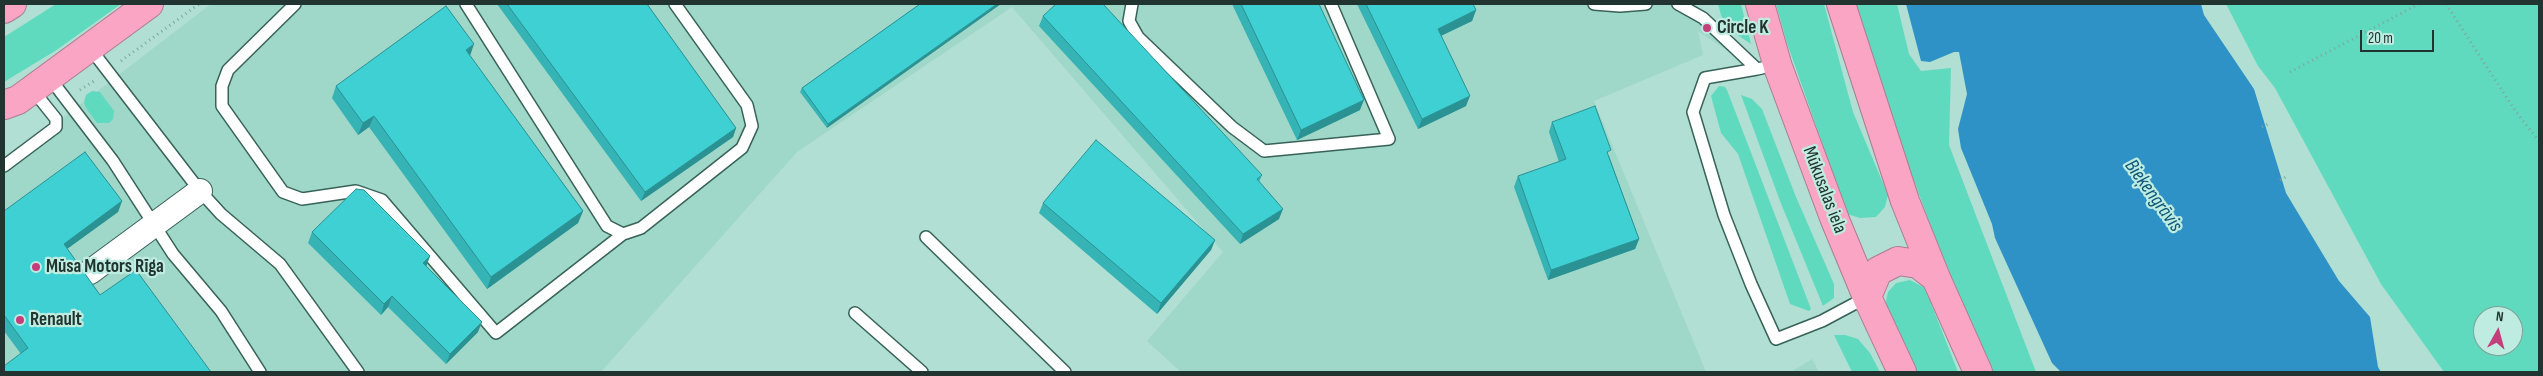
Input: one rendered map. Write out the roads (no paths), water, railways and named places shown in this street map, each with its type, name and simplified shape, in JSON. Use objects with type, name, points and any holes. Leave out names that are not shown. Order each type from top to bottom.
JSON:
[{"type":"highway","points":[[4,9],[12,4]]},
{"type":"highway","points":[[4,105],[18,100],[149,4]]},
{"type":"highway","name":"Mūkusalas iela","points":[[1760,4],[1767,68],[1866,297],[1902,372]]},
{"type":"highway","points":[[1841,4],[1905,200],[1936,278],[1978,372]]},
{"type":"highway","points":[[1866,297],[1878,271],[1898,261],[1918,264],[1936,278]]},
{"type":"street","points":[[90,272],[200,191]]},
{"type":"lane","points":[[295,4],[228,70],[222,86],[222,106],[283,192],[302,200],[356,191],[382,200],[496,333],[623,234],[641,228],[742,148],[752,126],[747,104],[675,4]]},
{"type":"lane","points":[[466,4],[607,226],[623,234]]},
{"type":"lane","points":[[1132,4],[1129,21],[1138,37],[1232,127],[1264,151],[1389,139],[1331,4]]},
{"type":"lane","points":[[1594,4],[1620,6],[1646,4]]},
{"type":"lane","points":[[1678,4],[1703,18],[1767,68]]},
{"type":"lane","points":[[90,48],[200,191],[221,214],[280,264],[358,372]]},
{"type":"lane","points":[[1767,68],[1705,78],[1693,112],[1724,215],[1751,284],[1776,339],[1822,321],[1866,297]]},
{"type":"lane","points":[[4,166],[56,127],[56,119],[41,83]]},
{"type":"lane","points":[[41,83],[113,161],[173,254],[221,311],[260,372]]},
{"type":"lane","points":[[926,237],[1065,372]]},
{"type":"lane","points":[[855,313],[922,372]]},
{"type":"water","name":"Bieķengrāvis","points":[[1906,4],[2201,4],[2204,15],[2254,89],[2286,193],[2339,281],[2370,317],[2378,367],[2381,372],[2061,372],[2052,363],[1995,238],[1992,224],[1961,148],[1958,129],[1967,94],[1959,52],[1954,52],[1930,62],[1921,61]]},
{"type":"place","name":"Circle K","points":[[1707,28]]},
{"type":"place","name":"Mūsa Motors Rīga","points":[[36,267]]},
{"type":"place","name":"Renault","points":[[20,320]]}]
